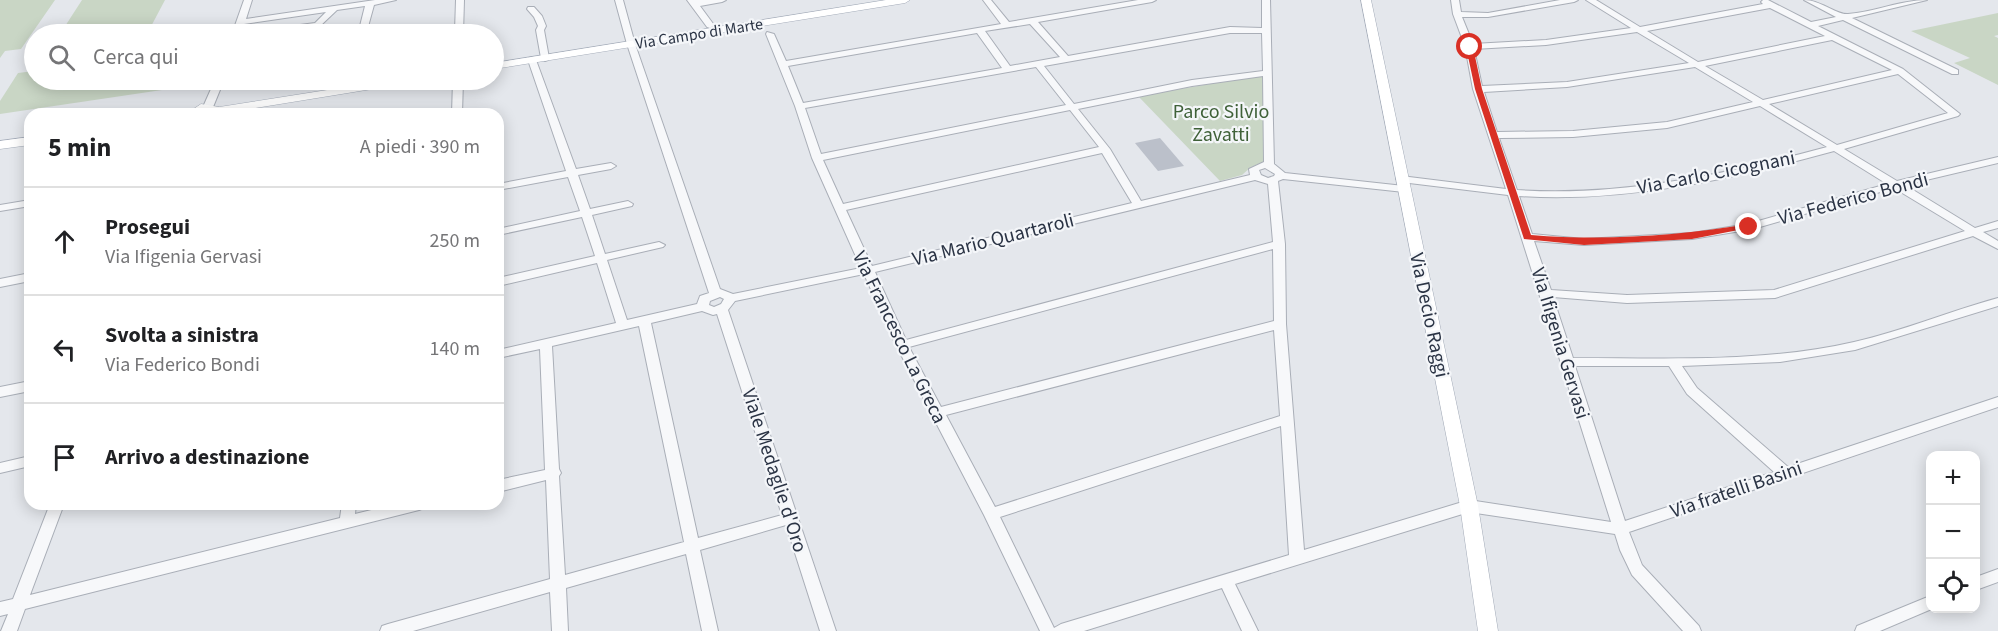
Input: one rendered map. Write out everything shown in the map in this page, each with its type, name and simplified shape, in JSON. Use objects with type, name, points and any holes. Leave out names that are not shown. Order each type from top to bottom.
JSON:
[{"type":"main road","name":"Via Campo di Marte","points":[[504,64],[905,0]]},
{"type":"main road","name":"Via Decio Raggi","points":[[1366,0],[1469,506],[1488,631]]},
{"type":"main road","points":[[225,108],[344,90]]},
{"type":"main road","points":[[0,146],[24,142]]},
{"type":"street","points":[[248,0],[240,22],[358,3],[392,0]]},
{"type":"street","points":[[459,24],[460,0]]},
{"type":"street","points":[[619,0],[631,44],[715,293]]},
{"type":"street","points":[[693,2],[722,0]]},
{"type":"street","points":[[987,0],[1007,26]]},
{"type":"street","points":[[782,64],[1152,0]]},
{"type":"street","points":[[1266,0],[1269,166]]},
{"type":"street","name":"Via Ifigenia Gervasi","points":[[1455,0],[1457,14],[1470,47],[1478,89],[1546,293],[1620,529],[1637,570],[1693,631]]},
{"type":"street","points":[[1457,14],[1488,15],[1574,0]]},
{"type":"street","points":[[1590,0],[1998,246]]},
{"type":"street","points":[[1762,0],[1900,71]]},
{"type":"street","points":[[1808,0],[1955,72]]},
{"type":"street","points":[[1811,25],[1923,0]]},
{"type":"street","points":[[693,2],[710,25]]},
{"type":"street","points":[[365,24],[370,3]]},
{"type":"street","points":[[1470,47],[1537,44],[1640,30],[1771,5]]},
{"type":"street","points":[[319,24],[335,8]]},
{"type":"street","points":[[531,9],[538,16],[542,26],[540,30],[545,58]]},
{"type":"street","points":[[1033,22],[1066,59]]},
{"type":"street","points":[[800,106],[1230,30],[1267,31]]},
{"type":"street","points":[[980,31],[1008,69]]},
{"type":"street","name":"Via Francesco La Greca","points":[[770,34],[800,106],[816,158],[902,345],[991,514],[1048,631]]},
{"type":"street","points":[[1478,89],[1514,89],[1582,82],[1698,64],[1832,37]]},
{"type":"street","points":[[532,60],[623,325]]},
{"type":"street","points":[[1038,64],[1105,149],[1138,204]]},
{"type":"street","points":[[1495,135],[1573,134],[1667,125],[1900,71]]},
{"type":"street","name":"Via Carlo Cicognani","points":[[1403,184],[1513,193],[1576,194],[1676,184],[1766,166],[1955,114],[1900,71]]},
{"type":"street","points":[[816,158],[1069,106],[1192,83],[1269,73]]},
{"type":"street","points":[[212,108],[217,90]]},
{"type":"street","points":[[458,90],[458,108]]},
{"type":"street","points":[[839,208],[1105,149]]},
{"type":"street","name":"Via Federico Bondi","points":[[1527,237],[1584,242],[1692,236],[1749,227],[1897,184],[1998,160]]},
{"type":"street","points":[[504,186],[611,166]]},
{"type":"street","points":[[1297,559],[1280,324],[1280,244],[1276,178],[1276,169],[1269,166],[1256,167],[1253,171],[1256,177],[1276,178],[1403,184]]},
{"type":"street","name":"Via Mario Quartaroli","points":[[726,304],[1256,177]]},
{"type":"street","points":[[0,208],[24,204]]},
{"type":"street","points":[[504,231],[628,204]]},
{"type":"street","points":[[1546,293],[1627,299],[1774,294],[1998,224]]},
{"type":"street","points":[[504,281],[658,244]]},
{"type":"street","points":[[902,345],[1280,244]]},
{"type":"street","points":[[0,283],[24,278]]},
{"type":"street","points":[[504,353],[703,307],[713,311],[726,304],[726,294],[715,293],[704,298],[703,307]]},
{"type":"street","points":[[1566,362],[1673,362],[1780,358],[1856,346],[1998,302]]},
{"type":"street","name":"Viale Medaglie d'Oro","points":[[726,304],[828,631]]},
{"type":"street","points":[[644,321],[710,631]]},
{"type":"street","points":[[936,413],[1280,324]]},
{"type":"street","points":[[546,343],[560,631]]},
{"type":"street","points":[[1673,362],[1692,391],[1784,472]]},
{"type":"street","points":[[0,392],[24,387]]},
{"type":"street","name":"Via fratelli Basini","points":[[1469,506],[1620,529],[1784,472],[1998,402]]},
{"type":"street","points":[[991,514],[1287,419]]},
{"type":"street","points":[[0,468],[24,462]]},
{"type":"street","points":[[504,485],[554,473]]},
{"type":"street","points":[[1061,631],[1469,506]]},
{"type":"street","points":[[9,631],[55,510]]},
{"type":"street","points":[[347,521],[348,510]]},
{"type":"street","points":[[0,609],[394,510]]},
{"type":"street","points":[[388,631],[791,518]]},
{"type":"street","points":[[1980,582],[1998,575]]},
{"type":"street","points":[[1226,581],[1250,631]]},
{"type":"street","points":[[1863,631],[1926,605]]},
{"type":"green space","points":[[0,0],[55,0],[38,24],[24,24],[24,45],[21,49],[5,51],[0,58]]},
{"type":"green space","points":[[82,0],[165,0],[152,24],[66,24]]},
{"type":"green space","points":[[1998,13],[1998,35],[1994,36],[1998,38],[1998,85],[1954,63],[1970,58],[1911,31]]},
{"type":"green space","points":[[24,72],[24,90],[162,90],[40,108],[24,108],[24,110],[0,114],[0,101],[18,73]]},
{"type":"green space","name":"Parco Silvio Zavatti","points":[[1264,75],[1263,162],[1251,167],[1242,175],[1220,181],[1138,96]]},
{"type":"building","points":[[1160,138],[1184,166],[1158,171],[1135,143]]},
{"type":"route","points":[[1470,47],[1478,89],[1527,237],[1584,242],[1692,236],[1749,227]]}]
